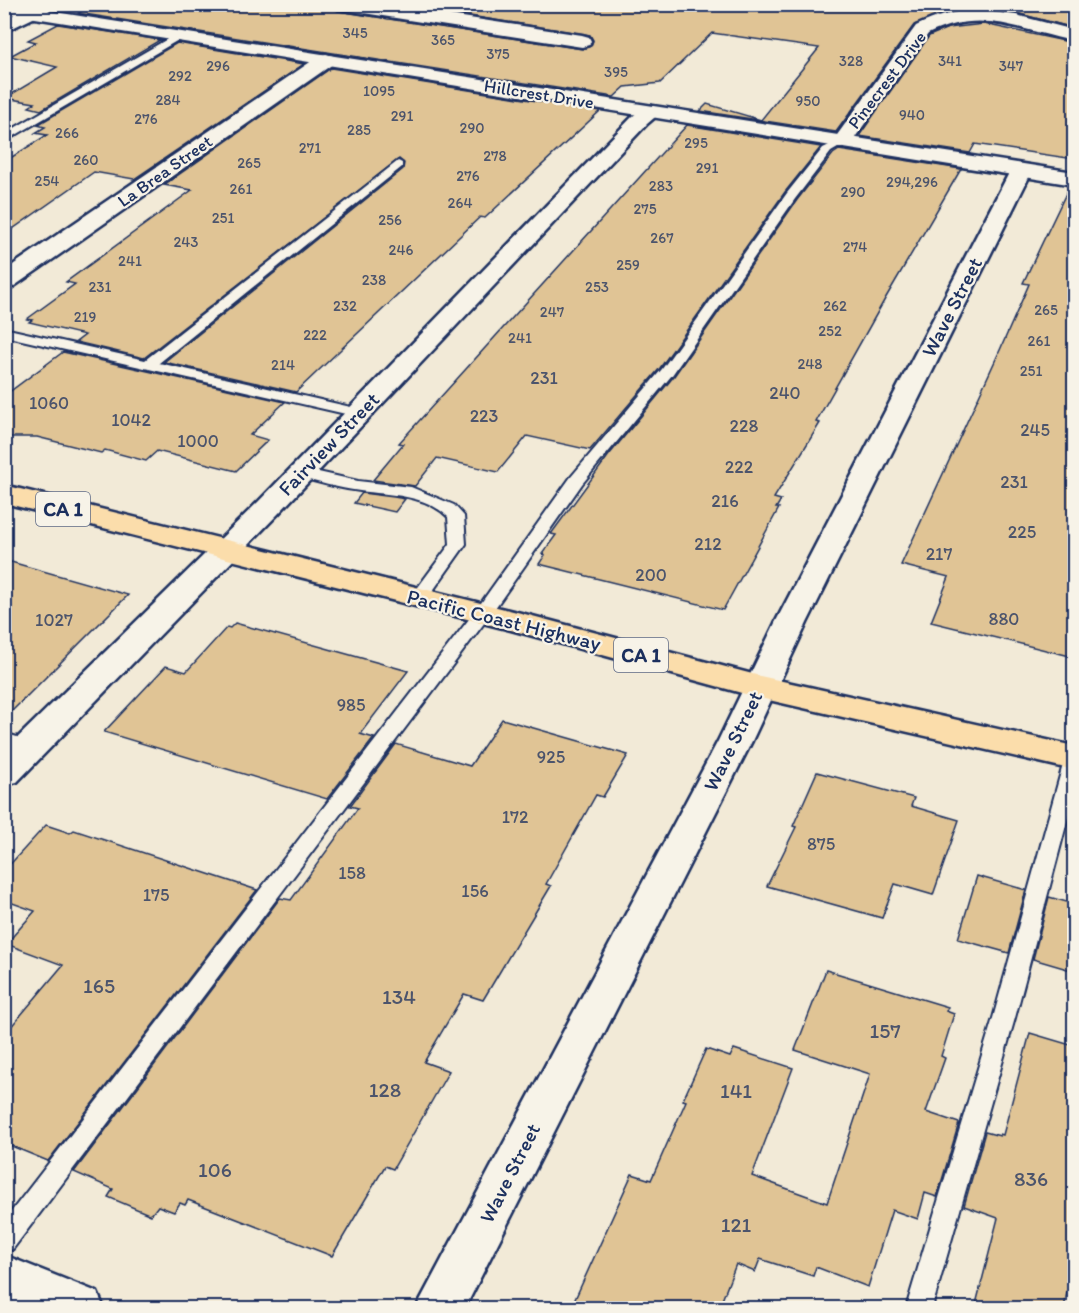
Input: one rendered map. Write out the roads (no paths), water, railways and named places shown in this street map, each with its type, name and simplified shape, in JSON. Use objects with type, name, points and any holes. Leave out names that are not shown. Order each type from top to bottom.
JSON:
[{"type":"highway","name":"Pacific Coast Highway","points":[[4,494],[482,614],[760,687],[1074,759]]},
{"type":"street","points":[[338,4],[582,41]]},
{"type":"street","name":"Hillcrest Drive","points":[[4,8],[40,8],[180,36],[1074,179]]},
{"type":"street","points":[[4,27],[40,8]]},
{"type":"street","name":"Pinecrest Drive","points":[[842,142],[922,30],[956,8],[995,14],[1074,36]]},
{"type":"street","name":"La Brea Street","points":[[4,282],[326,60]]},
{"type":"street","name":"Fairview Street","points":[[4,773],[17,743],[225,549],[301,473],[632,128],[651,112]]},
{"type":"street","name":"Wave Street","points":[[440,1308],[735,741],[760,687],[1021,171]]},
{"type":"street","points":[[4,1276],[80,1308]]},
{"type":"lane","points":[[4,139],[180,36]]},
{"type":"lane","points":[[4,1241],[482,614],[576,481],[667,372],[791,196],[827,150],[842,142]]},
{"type":"lane","points":[[148,365],[398,165]]},
{"type":"lane","points":[[4,332],[359,413]]},
{"type":"lane","points":[[301,473],[358,486],[405,490],[448,508],[456,516],[458,544],[419,598]]},
{"type":"lane","points":[[919,1308],[1004,1018],[1074,759]]}]
